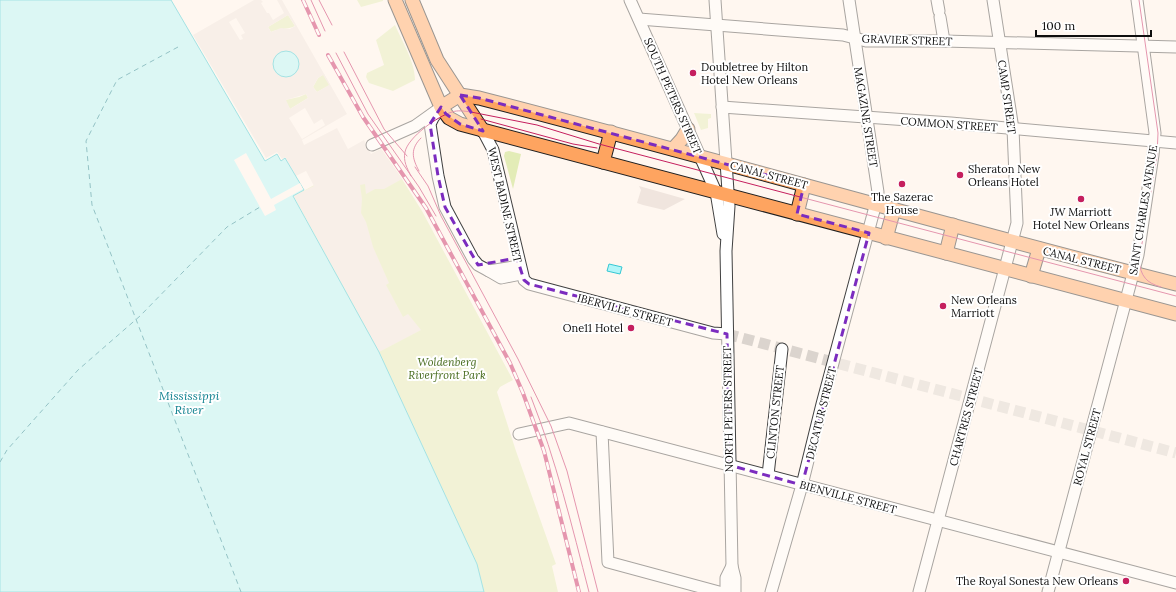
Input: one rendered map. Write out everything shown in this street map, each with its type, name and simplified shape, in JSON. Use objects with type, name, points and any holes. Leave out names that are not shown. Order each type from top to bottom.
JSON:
[{"type":"main road","points":[[395,0],[441,107],[449,118],[483,130],[1176,314]]},
{"type":"main road","points":[[412,0],[437,60],[483,130]]},
{"type":"main road","points":[[441,107],[460,95]]},
{"type":"main road","name":"CANAL STREET","points":[[460,95],[479,98],[611,132],[1039,249],[1176,284]]},
{"type":"main road","points":[[673,149],[688,129]]},
{"type":"main road","points":[[602,162],[611,132]]},
{"type":"main road","points":[[797,214],[804,184]]},
{"type":"main road","points":[[886,238],[894,209]]},
{"type":"main road","points":[[946,254],[953,225]]},
{"type":"main road","points":[[1031,276],[1039,249]]},
{"type":"street","name":"SOUTH PETERS STREET","points":[[630,0],[699,156],[722,194]]},
{"type":"street","points":[[715,0],[718,25],[725,163],[722,194]]},
{"type":"street","name":"MAGAZINE STREET","points":[[849,0],[878,192],[869,233]]},
{"type":"street","name":"CAMP STREET","points":[[993,0],[1013,129],[1017,224],[1013,242]]},
{"type":"street","name":"SAINT CHARLES AVENUE","points":[[1127,301],[1134,273],[1155,142],[1137,0]]},
{"type":"street","points":[[939,9],[944,41]]},
{"type":"street","name":"GRAVIER STREET","points":[[639,19],[843,35],[866,41],[944,41],[1176,46]]},
{"type":"street","points":[[372,144],[414,126],[441,107]]},
{"type":"street","points":[[441,107],[430,124],[438,176],[445,207],[473,259],[478,265],[502,278],[520,269]]},
{"type":"street","name":"COMMON STREET","points":[[722,107],[951,123],[1176,143]]},
{"type":"street","name":"WEST BADINE STREET","points":[[483,130],[493,150],[520,269]]},
{"type":"street","name":"NORTH PETERS STREET","points":[[722,194],[726,251],[732,566],[735,578],[735,592]]},
{"type":"street","name":"DECATUR STREET","points":[[771,592],[802,485],[822,404],[869,233]]},
{"type":"street","name":"CHARTRES STREET","points":[[919,592],[1013,242]]},
{"type":"street","points":[[478,265],[496,264],[520,269]]},
{"type":"street","name":"IBERVILLE STREET","points":[[520,269],[529,284],[707,331],[727,334]]},
{"type":"street","name":"ROYAL STREET","points":[[1048,592],[1127,301]]},
{"type":"street","name":"CLINTON STREET","points":[[768,476],[782,349]]},
{"type":"street","name":"BIENVILLE STREET","points":[[519,434],[569,423],[1176,583]]},
{"type":"street","points":[[602,432],[608,562],[719,592]]},
{"type":"street","name":"NORTH PETERS STREET","points":[[726,592],[726,578],[732,566]]},
{"type":"highlighted area","points":[[460,95],[479,98],[804,185],[797,214],[869,233],[802,485],[729,465],[727,334],[529,284],[524,280],[517,258],[478,265],[445,207],[438,176],[430,124],[441,107],[446,114],[460,124],[483,131]]},
{"type":"green space","points":[[357,0],[383,0],[383,1],[361,7]]},
{"type":"green space","points":[[288,15],[295,26],[271,32],[268,27]]},
{"type":"green space","points":[[395,25],[411,59],[415,80],[393,91],[369,83],[366,77],[367,73],[384,65],[376,40]]},
{"type":"green space","points":[[324,74],[330,85],[317,92],[313,87],[318,78]]},
{"type":"green space","points":[[306,94],[308,98],[290,109],[285,100]]},
{"type":"green space","points":[[694,113],[711,114],[711,118],[708,119],[708,128],[701,130]]},
{"type":"green space","name":"Woldenberg Riverfront Park","points":[[381,149],[422,211],[513,380],[500,387],[497,392],[556,564],[552,566],[558,592],[484,592],[477,564],[379,352],[294,196]]},
{"type":"green space","points":[[509,151],[521,154],[513,189],[504,156],[505,152]]},
{"type":"shaded area","points":[[254,0],[261,0],[263,2],[261,3],[273,20],[284,13],[277,0],[282,0],[347,114],[302,140],[304,145],[337,128],[348,149],[364,140],[371,154],[381,149],[402,179],[384,189],[375,189],[366,194],[365,184],[360,185],[362,199],[361,213],[366,222],[373,247],[389,283],[386,285],[403,317],[408,314],[421,330],[379,352],[294,196],[314,186],[306,171],[296,176],[285,157],[282,159],[277,152],[266,158],[193,35]],"holes":[[[288,15],[295,26],[290,29],[281,28],[271,32],[268,27]],[[236,18],[245,33],[241,35],[243,39],[240,40],[229,22]],[[323,75],[329,85],[317,92],[313,87],[318,78]],[[306,94],[308,98],[290,109],[286,100]],[[305,108],[314,124],[322,119],[325,125],[302,139],[289,118]]]},
{"type":"shaded area","points":[[639,186],[685,199],[664,210],[643,205],[637,203],[641,190]]},
{"type":"water","name":"Mississippi River","points":[[0,0],[171,0],[265,161],[277,154],[281,161],[285,158],[304,190],[293,196],[379,352],[477,564],[484,592],[0,592]]},
{"type":"water","points":[[286,51],[295,55],[299,64],[295,73],[286,77],[277,73],[273,64],[277,55]]},
{"type":"water","points":[[609,264],[622,267],[620,274],[607,271]]},
{"type":"pier","points":[[246,153],[271,199],[300,183],[303,189],[274,205],[276,210],[265,216],[234,160]]},
{"type":"ferry route","points":[[178,47],[117,80],[86,141],[92,205],[241,592]]},
{"type":"ferry route","points":[[0,462],[7,450],[78,370],[140,316],[227,227],[260,207]]},
{"type":"tunnel","points":[[727,334],[1176,453]]},
{"type":"tram line","points":[[311,0],[325,31]]},
{"type":"tram line","points":[[319,0],[332,25]]},
{"type":"tram line","points":[[1139,0],[1158,133],[1157,156],[1139,261],[1141,271],[1145,278],[1161,287]]},
{"type":"tram line","points":[[344,52],[384,129],[407,156]]},
{"type":"tram line","points":[[336,53],[368,114],[419,187],[436,216]]},
{"type":"tram line","points":[[411,176],[406,164],[405,152],[407,146],[417,134],[432,122],[446,114],[457,111],[471,112],[537,125],[599,144],[1176,296]]},
{"type":"tram line","points":[[481,119],[573,144],[597,148]]},
{"type":"tram line","points":[[419,171],[413,154],[415,146],[421,138]]},
{"type":"tram line","points":[[415,167],[428,186],[441,216],[518,359],[551,426],[567,471],[598,592]]},
{"type":"tram line","points":[[531,397],[556,469],[589,592]]},
{"type":"railway","points":[[303,0],[319,35]]},
{"type":"railway","points":[[328,55],[363,117],[426,208],[510,363],[523,393],[544,451],[579,592]]},
{"type":"place","name":"Doubletree by Hilton Hotel New Orleans","points":[[693,73]]},
{"type":"place","name":"Sheraton New Orleans Hotel","points":[[960,175]]},
{"type":"place","name":"The Sazerac House","points":[[902,184]]},
{"type":"place","name":"JW Marriott Hotel New Orleans","points":[[1081,199]]},
{"type":"place","name":"New Orleans Marriott","points":[[943,306]]},
{"type":"place","name":"One11 Hotel","points":[[631,328]]},
{"type":"place","name":"The Royal Sonesta New Orleans","points":[[1126,581]]}]
